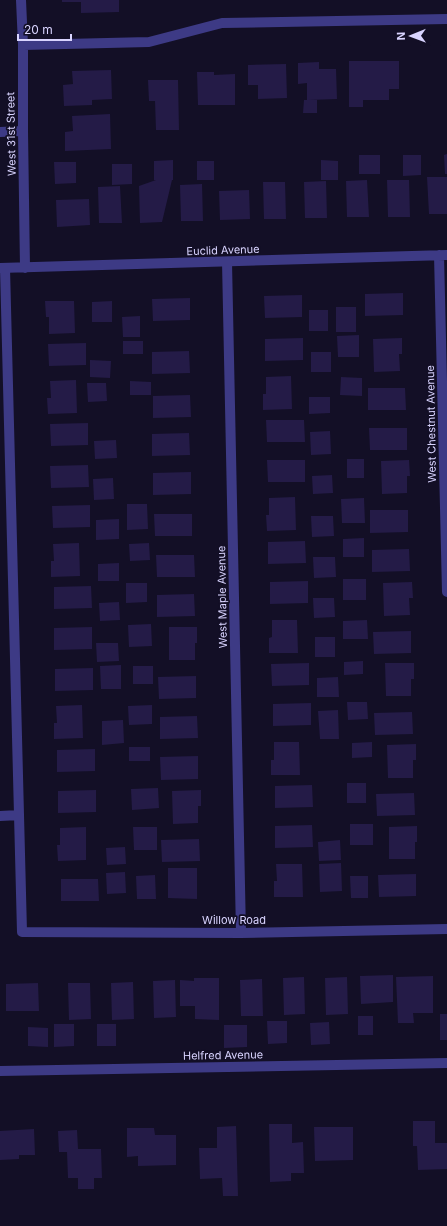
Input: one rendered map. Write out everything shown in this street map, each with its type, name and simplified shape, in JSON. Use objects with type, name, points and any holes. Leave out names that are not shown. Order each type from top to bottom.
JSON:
[{"type":"street","name":"West 31st Street","points":[[21,0],[23,45],[25,268]]},
{"type":"street","points":[[23,45],[149,42],[222,23],[447,19]]},
{"type":"street","points":[[0,132],[23,131]]},
{"type":"street","name":"Euclid Avenue","points":[[3,268],[443,255]]},
{"type":"street","name":"West Chestnut Avenue","points":[[443,255],[447,592]]},
{"type":"street","name":"West Maple Avenue","points":[[227,262],[241,933]]},
{"type":"street","points":[[0,816],[19,815],[3,268]]},
{"type":"street","name":"Willow Road","points":[[19,815],[22,932],[241,933],[447,929]]},
{"type":"street","name":"Helfred Avenue","points":[[0,1071],[447,1063]]},
{"type":"building","points":[[62,0],[119,0],[119,12],[81,13],[81,2],[62,2]]},
{"type":"building","points":[[349,61],[399,61],[399,89],[389,89],[389,100],[363,100],[363,107],[349,107]]},
{"type":"building","points":[[319,62],[319,69],[336,69],[337,99],[309,100],[317,100],[317,113],[303,113],[304,100],[307,100],[307,83],[298,84],[298,63]]},
{"type":"building","points":[[286,64],[287,98],[258,99],[258,85],[248,85],[248,65]]},
{"type":"building","points":[[111,70],[112,99],[92,100],[92,105],[64,106],[63,85],[73,84],[72,71]]},
{"type":"building","points":[[197,72],[214,72],[214,75],[235,74],[235,105],[198,105]]},
{"type":"building","points":[[148,80],[178,80],[179,130],[156,130],[155,101],[149,101]]},
{"type":"building","points":[[110,114],[111,149],[65,151],[65,132],[73,131],[72,116]]},
{"type":"building","points":[[447,154],[447,174],[445,174],[444,155]]},
{"type":"building","points":[[359,155],[380,155],[380,174],[359,174]]},
{"type":"building","points":[[403,155],[421,155],[421,175],[403,176]]},
{"type":"building","points":[[173,160],[173,180],[162,222],[140,223],[139,186],[156,180],[154,180],[154,161]]},
{"type":"building","points":[[321,160],[338,161],[338,180],[321,180]]},
{"type":"building","points":[[197,161],[214,161],[214,180],[197,180]]},
{"type":"building","points":[[54,162],[76,162],[76,183],[55,184]]},
{"type":"building","points":[[112,164],[132,164],[132,184],[112,185]]},
{"type":"building","points":[[427,177],[447,177],[447,214],[429,214]]},
{"type":"building","points":[[367,180],[369,217],[347,217],[346,181]]},
{"type":"building","points":[[387,180],[409,180],[410,217],[388,217]]},
{"type":"building","points":[[326,181],[327,218],[305,218],[304,182]]},
{"type":"building","points":[[263,182],[285,182],[286,219],[264,219]]},
{"type":"building","points":[[202,184],[203,221],[181,221],[180,185]]},
{"type":"building","points":[[120,186],[122,223],[99,223],[98,187]]},
{"type":"building","points":[[249,190],[250,219],[220,220],[219,191]]},
{"type":"building","points":[[89,199],[90,225],[57,227],[56,200]]},
{"type":"building","points":[[403,293],[403,315],[365,316],[365,294]]},
{"type":"building","points":[[302,295],[302,317],[265,318],[264,296]]},
{"type":"building","points":[[190,298],[190,320],[153,321],[152,299]]},
{"type":"building","points":[[45,301],[74,301],[75,333],[49,334],[49,317],[46,317]]},
{"type":"building","points":[[112,301],[112,322],[92,322],[92,302]]},
{"type":"building","points":[[336,307],[356,307],[356,332],[336,332]]},
{"type":"building","points":[[309,310],[328,310],[328,331],[309,331]]},
{"type":"building","points":[[140,316],[140,337],[123,337],[122,317]]},
{"type":"building","points":[[359,335],[359,357],[338,357],[337,336]]},
{"type":"building","points":[[303,338],[303,360],[265,361],[265,339]]},
{"type":"building","points":[[402,338],[402,354],[399,354],[400,371],[374,372],[373,339]]},
{"type":"building","points":[[123,341],[143,341],[143,354],[123,354]]},
{"type":"building","points":[[86,343],[86,365],[49,366],[48,344]]},
{"type":"building","points":[[189,351],[190,373],[152,374],[152,352]]},
{"type":"building","points":[[311,352],[331,352],[331,372],[311,372]]},
{"type":"building","points":[[90,360],[111,361],[110,378],[90,377]]},
{"type":"building","points":[[291,376],[292,409],[263,410],[263,394],[266,394],[266,377]]},
{"type":"building","points":[[341,377],[362,378],[362,396],[340,395]]},
{"type":"building","points":[[76,380],[77,413],[48,414],[47,398],[51,398],[50,381]]},
{"type":"building","points":[[130,381],[151,382],[151,395],[130,395]]},
{"type":"building","points":[[87,383],[106,383],[107,401],[88,402]]},
{"type":"building","points":[[368,388],[405,388],[406,410],[368,410]]},
{"type":"building","points":[[190,395],[191,417],[153,418],[153,396]]},
{"type":"building","points":[[309,397],[330,397],[330,413],[309,414]]},
{"type":"building","points":[[266,420],[304,420],[305,442],[267,442]]},
{"type":"building","points":[[88,423],[88,445],[51,446],[50,424]]},
{"type":"building","points":[[369,428],[407,428],[407,450],[370,450]]},
{"type":"building","points":[[330,431],[331,454],[311,455],[310,432]]},
{"type":"building","points":[[189,433],[190,455],[152,456],[152,434]]},
{"type":"building","points":[[116,440],[117,458],[95,459],[94,441]]},
{"type":"building","points":[[347,459],[364,459],[364,478],[347,478]]},
{"type":"building","points":[[267,460],[305,460],[305,482],[268,482]]},
{"type":"building","points":[[409,460],[410,476],[407,476],[407,493],[382,494],[381,461]]},
{"type":"building","points":[[88,465],[89,487],[51,488],[50,466]]},
{"type":"building","points":[[191,472],[191,494],[153,495],[153,473]]},
{"type":"building","points":[[332,475],[333,493],[313,494],[312,476]]},
{"type":"building","points":[[113,478],[114,499],[94,500],[93,479]]},
{"type":"building","points":[[295,497],[296,530],[267,531],[266,515],[269,515],[269,498]]},
{"type":"building","points":[[364,498],[365,523],[342,523],[341,499]]},
{"type":"building","points":[[127,504],[147,504],[148,529],[127,530]]},
{"type":"building","points":[[90,505],[90,527],[53,528],[52,506]]},
{"type":"building","points":[[370,510],[408,510],[408,532],[370,533]]},
{"type":"building","points":[[154,514],[192,514],[192,536],[155,536]]},
{"type":"building","points":[[311,516],[333,516],[334,536],[312,537]]},
{"type":"building","points":[[119,519],[119,539],[96,540],[96,520]]},
{"type":"building","points":[[364,538],[364,557],[343,557],[343,539]]},
{"type":"building","points":[[305,541],[306,563],[268,564],[268,542]]},
{"type":"building","points":[[79,543],[80,576],[51,577],[51,561],[54,561],[53,544]]},
{"type":"building","points":[[149,543],[150,560],[130,561],[129,544]]},
{"type":"building","points":[[409,549],[410,571],[372,572],[372,550]]},
{"type":"building","points":[[156,555],[194,555],[195,577],[157,577]]},
{"type":"building","points":[[313,557],[335,557],[336,577],[314,578]]},
{"type":"building","points":[[119,563],[119,581],[98,581],[98,564]]},
{"type":"building","points":[[343,579],[366,579],[366,600],[343,600]]},
{"type":"building","points":[[308,581],[308,603],[270,604],[270,582]]},
{"type":"building","points":[[412,582],[413,598],[409,598],[410,615],[384,616],[383,583]]},
{"type":"building","points":[[126,583],[147,583],[147,602],[126,603]]},
{"type":"building","points":[[91,586],[92,608],[54,609],[54,587]]},
{"type":"building","points":[[194,594],[195,616],[157,617],[157,595]]},
{"type":"building","points":[[313,598],[334,598],[335,617],[314,618]]},
{"type":"building","points":[[119,602],[120,620],[100,621],[99,603]]},
{"type":"building","points":[[272,620],[297,620],[298,653],[269,653],[269,638],[272,637]]},
{"type":"building","points":[[367,620],[368,639],[343,639],[343,621]]},
{"type":"building","points":[[151,624],[152,646],[129,647],[128,625]]},
{"type":"building","points":[[92,627],[92,649],[54,650],[54,628]]},
{"type":"building","points":[[169,627],[197,627],[195,660],[169,660]]},
{"type":"building","points":[[411,631],[411,653],[374,654],[373,632]]},
{"type":"building","points":[[315,637],[335,637],[335,657],[315,657]]},
{"type":"building","points":[[96,643],[118,643],[119,661],[97,662]]},
{"type":"building","points":[[363,661],[363,674],[344,675],[344,662]]},
{"type":"building","points":[[309,663],[309,685],[272,686],[271,664]]},
{"type":"building","points":[[385,663],[414,663],[414,679],[411,679],[411,696],[386,696]]},
{"type":"building","points":[[121,665],[121,689],[101,689],[100,666]]},
{"type":"building","points":[[133,666],[153,666],[153,684],[133,684]]},
{"type":"building","points":[[93,668],[93,690],[55,691],[55,669]]},
{"type":"building","points":[[196,676],[196,698],[159,699],[158,677]]},
{"type":"building","points":[[338,677],[339,697],[317,697],[317,678]]},
{"type":"building","points":[[347,702],[367,702],[368,719],[348,720]]},
{"type":"building","points":[[311,703],[311,725],[273,726],[273,704]]},
{"type":"building","points":[[82,705],[83,738],[54,739],[54,723],[57,723],[56,706]]},
{"type":"building","points":[[152,705],[152,724],[129,725],[128,706]]},
{"type":"building","points":[[338,710],[339,739],[320,739],[318,711]]},
{"type":"building","points":[[412,712],[413,734],[375,735],[374,713]]},
{"type":"building","points":[[197,716],[198,738],[160,739],[160,717]]},
{"type":"building","points":[[123,720],[124,743],[102,745],[102,721]]},
{"type":"building","points":[[274,742],[299,742],[300,775],[271,775],[271,760],[274,760]]},
{"type":"building","points":[[372,742],[372,757],[352,758],[352,743]]},
{"type":"building","points":[[416,744],[416,760],[413,760],[413,778],[388,778],[387,745]]},
{"type":"building","points":[[129,747],[150,747],[150,761],[129,761]]},
{"type":"building","points":[[95,749],[95,771],[57,772],[57,750]]},
{"type":"building","points":[[198,756],[198,779],[161,780],[160,757]]},
{"type":"building","points":[[347,783],[366,783],[366,803],[347,803]]},
{"type":"building","points":[[312,785],[313,807],[275,808],[275,786]]},
{"type":"building","points":[[158,788],[159,808],[132,810],[131,789]]},
{"type":"building","points":[[96,790],[96,812],[58,813],[58,791]]},
{"type":"building","points":[[201,790],[201,806],[198,806],[198,823],[173,824],[172,791]]},
{"type":"building","points":[[414,793],[415,815],[377,816],[376,794]]},
{"type":"building","points":[[350,824],[373,824],[373,845],[350,845]]},
{"type":"building","points":[[312,825],[313,847],[275,848],[275,826]]},
{"type":"building","points":[[417,826],[415,859],[389,859],[389,827]]},
{"type":"building","points":[[86,827],[86,860],[58,861],[57,845],[60,845],[60,828]]},
{"type":"building","points":[[133,827],[157,827],[157,850],[134,850]]},
{"type":"building","points":[[199,839],[200,861],[162,862],[161,840]]},
{"type":"building","points":[[340,840],[341,860],[319,861],[318,842]]},
{"type":"building","points":[[125,847],[126,864],[107,865],[106,848]]},
{"type":"building","points":[[341,863],[342,891],[320,892],[319,864]]},
{"type":"building","points":[[276,864],[302,864],[303,897],[274,897],[274,881],[277,881]]},
{"type":"building","points":[[168,868],[197,868],[197,899],[168,898]]},
{"type":"building","points":[[125,872],[126,893],[107,894],[106,873]]},
{"type":"building","points":[[416,874],[416,896],[379,897],[378,875]]},
{"type":"building","points":[[155,875],[156,899],[137,899],[136,876]]},
{"type":"building","points":[[350,876],[368,876],[368,898],[351,898]]},
{"type":"building","points":[[61,879],[98,879],[99,901],[61,901]]},
{"type":"building","points":[[393,975],[393,1002],[361,1004],[360,976]]},
{"type":"building","points":[[433,976],[433,1013],[413,1013],[414,1023],[398,1023],[396,977]]},
{"type":"building","points":[[304,977],[305,1014],[284,1015],[283,978]]},
{"type":"building","points":[[347,977],[348,1014],[326,1015],[325,978]]},
{"type":"building","points":[[194,978],[219,978],[219,1020],[195,1019],[195,1006],[180,1006],[180,980],[194,981]]},
{"type":"building","points":[[262,979],[263,1016],[241,1016],[240,980]]},
{"type":"building","points":[[175,980],[176,1017],[154,1018],[153,981]]},
{"type":"building","points":[[133,982],[134,1019],[112,1020],[111,983]]},
{"type":"building","points":[[38,983],[39,1011],[6,1011],[6,984]]},
{"type":"building","points":[[68,983],[90,983],[91,1019],[69,1020]]},
{"type":"building","points":[[440,1014],[447,1014],[447,1040],[440,1040]]},
{"type":"building","points":[[358,1016],[373,1016],[373,1035],[358,1035]]},
{"type":"building","points":[[267,1021],[287,1021],[287,1043],[268,1044]]},
{"type":"building","points":[[329,1022],[330,1044],[311,1045],[310,1023]]},
{"type":"building","points":[[54,1024],[74,1024],[74,1046],[54,1047]]},
{"type":"building","points":[[97,1024],[116,1024],[116,1046],[97,1046]]},
{"type":"building","points":[[224,1025],[247,1025],[247,1047],[224,1048]]},
{"type":"building","points":[[28,1027],[48,1028],[48,1047],[28,1046]]},
{"type":"building","points":[[413,1121],[435,1121],[435,1143],[447,1143],[447,1169],[418,1170],[417,1146],[413,1146]]},
{"type":"building","points":[[269,1124],[292,1124],[292,1143],[303,1142],[304,1173],[291,1173],[291,1181],[270,1182]]},
{"type":"building","points":[[236,1126],[238,1196],[223,1196],[222,1178],[200,1179],[199,1148],[217,1148],[217,1127]]},
{"type":"building","points":[[314,1127],[353,1127],[353,1160],[315,1161]]},
{"type":"building","points":[[127,1128],[154,1128],[155,1135],[176,1135],[176,1165],[138,1166],[138,1156],[127,1157]]},
{"type":"building","points":[[34,1129],[35,1155],[19,1155],[19,1159],[0,1160],[0,1131]]},
{"type":"building","points":[[77,1130],[78,1149],[101,1149],[102,1178],[94,1178],[94,1189],[78,1189],[78,1178],[68,1178],[67,1152],[59,1152],[58,1131]]}]
